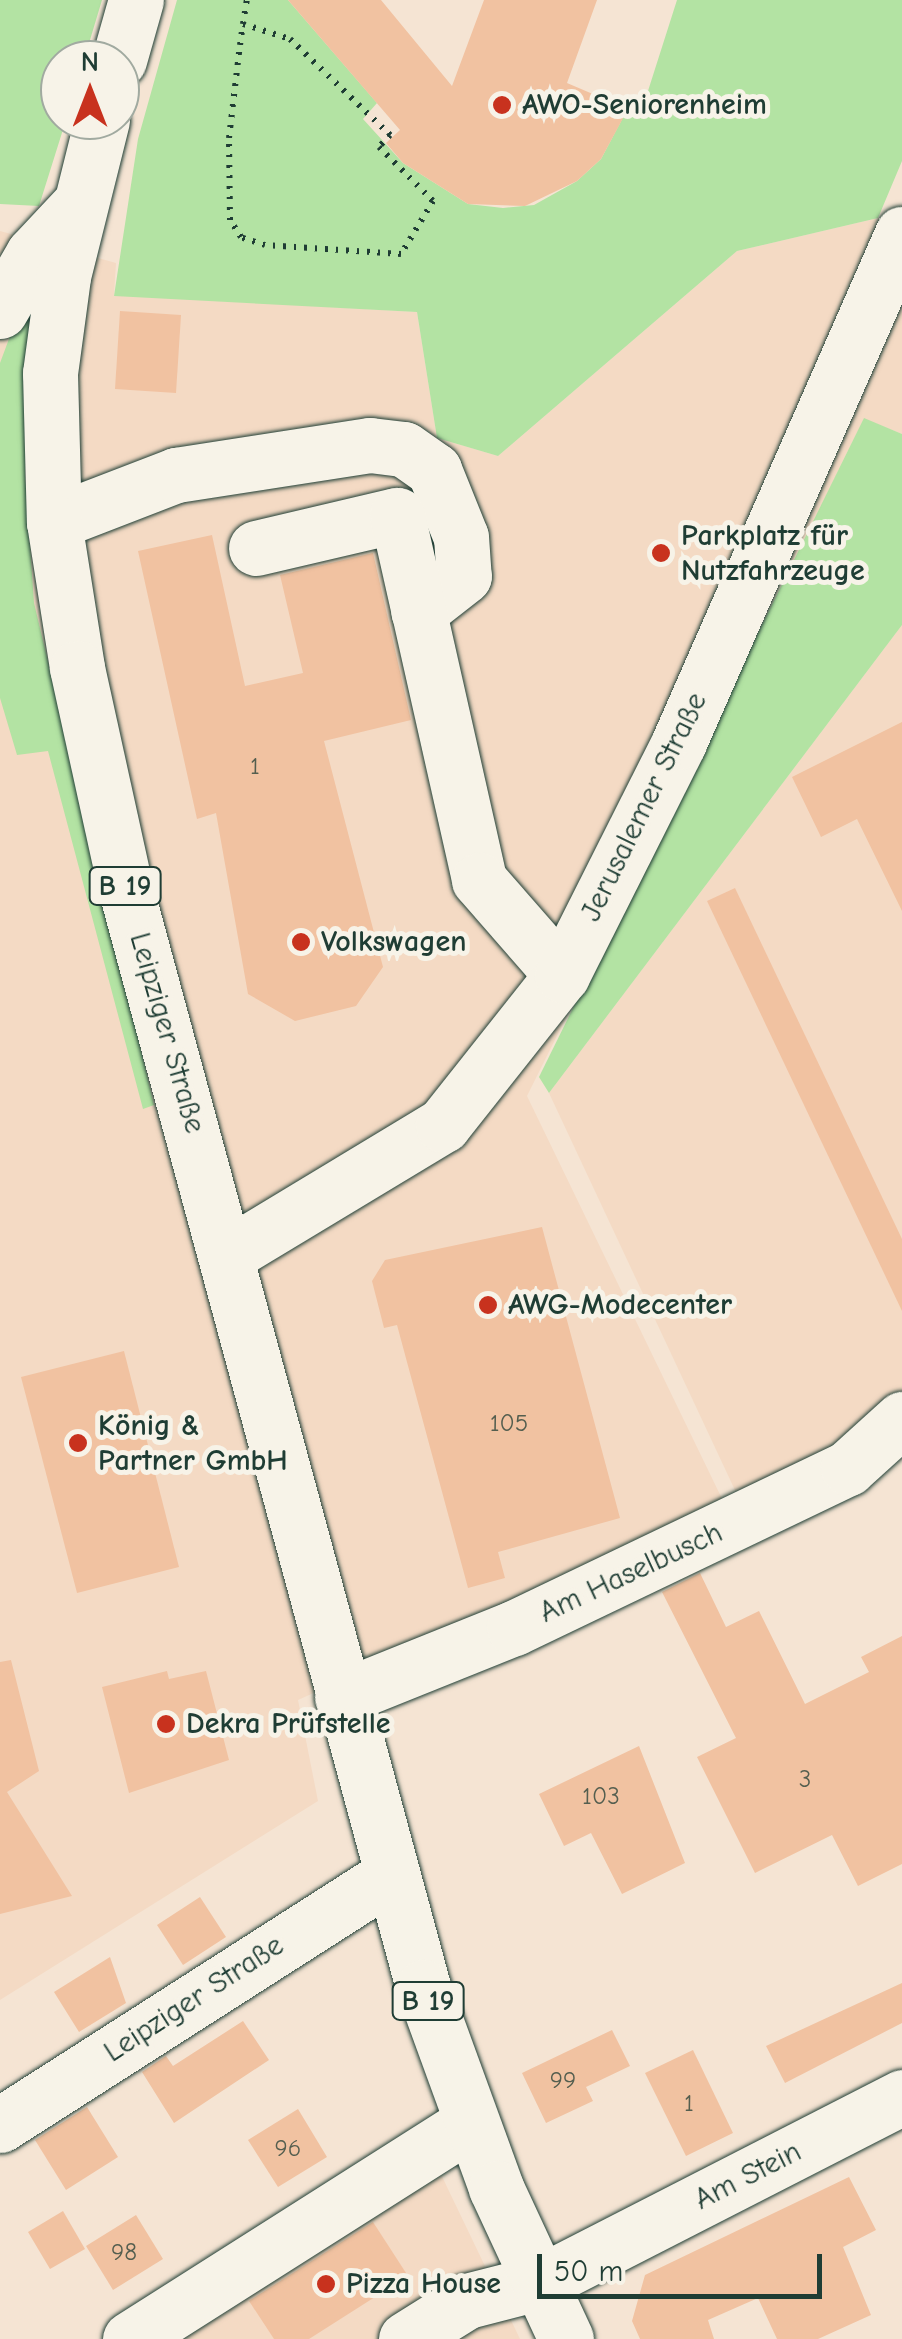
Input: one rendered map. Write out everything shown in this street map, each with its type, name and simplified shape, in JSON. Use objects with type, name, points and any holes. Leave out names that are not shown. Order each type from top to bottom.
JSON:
[{"type":"street","points":[[125,40],[136,0]]},
{"type":"street","name":"Leipziger Straße","points":[[96,140],[78,206],[50,373],[54,522],[126,890],[229,1254],[390,1876],[471,2123],[566,2339]]},
{"type":"street","points":[[0,311],[33,254],[78,206]]},
{"type":"street","name":"Jerusalemer Straße","points":[[229,1254],[443,1125],[562,976],[679,742],[902,234]]},
{"type":"street","points":[[54,522],[176,475],[370,445],[404,449],[440,482],[464,576],[418,612]]},
{"type":"street","points":[[256,548],[397,514],[478,880],[562,976]]},
{"type":"street","name":"Am Haselbusch","points":[[342,1697],[514,1628],[818,1483],[902,1419]]},
{"type":"street","name":"Leipziger Straße","points":[[0,2126],[390,1876]]},
{"type":"street","name":"Am Stein","points":[[406,2339],[467,2300],[540,2282],[902,2097]]},
{"type":"street","points":[[130,2339],[471,2123]]},
{"type":"path","points":[[243,24],[290,39],[390,135],[379,147],[433,200],[401,254],[241,236],[226,191],[243,24],[247,0]]},
{"type":"shaded area","points":[[878,218],[902,231],[902,434],[864,419],[527,1096],[726,1507],[298,1700],[318,1801],[0,2000],[0,231],[116,263],[114,295],[417,312],[437,438],[498,456],[737,251]]},
{"type":"shaded area","points":[[902,625],[902,1410],[741,1503],[549,1093]]},
{"type":"shaded area","points":[[436,2164],[520,2339],[158,2339]]},
{"type":"green space","points":[[0,0],[102,0],[90,40],[40,40],[40,140],[60,140],[39,206],[0,204]]},
{"type":"green space","points":[[177,0],[288,0],[377,103],[363,119],[403,163],[468,204],[503,208],[534,205],[577,181],[601,159],[628,108],[640,116],[677,0],[902,0],[902,161],[878,218],[737,251],[498,456],[437,438],[417,312],[114,296],[140,132]]},
{"type":"green space","points":[[25,296],[38,299],[25,474],[34,603],[154,1105],[143,1109],[48,751],[17,755],[0,698],[0,363]]},
{"type":"green space","points":[[864,418],[902,434],[902,625],[549,1093],[539,1077]]},
{"type":"building","name":"AWO-Seniorenheim","points":[[288,0],[381,0],[452,86],[484,0],[597,0],[567,83],[628,109],[601,159],[577,181],[525,206],[468,204],[403,163],[386,143],[400,130]]},
{"type":"building","points":[[120,311],[181,315],[176,393],[115,389]]},
{"type":"building","points":[[212,535],[245,686],[303,673],[280,575],[373,553],[411,720],[324,741],[383,967],[356,1006],[295,1021],[248,994],[216,813],[197,819],[138,551]]},
{"type":"building","points":[[902,722],[902,911],[857,819],[821,837],[792,777]]},
{"type":"building","points":[[735,888],[902,1239],[902,1311],[707,901]]},
{"type":"building","points":[[542,1227],[620,1518],[498,1552],[505,1578],[468,1588],[397,1325],[384,1328],[372,1281],[385,1260]]},
{"type":"building","points":[[124,1351],[179,1567],[77,1593],[21,1377]]},
{"type":"building","points":[[700,1573],[726,1627],[759,1611],[805,1704],[869,1672],[861,1657],[902,1636],[902,1864],[858,1886],[832,1835],[755,1873],[697,1757],[736,1738],[662,1592]]},
{"type":"building","points":[[11,1660],[39,1771],[7,1792],[72,1896],[0,1914],[0,1662]]},
{"type":"building","name":"Dekra Prüfstelle","points":[[167,1671],[169,1679],[206,1671],[229,1760],[129,1793],[102,1687]]},
{"type":"building","points":[[639,1746],[685,1863],[622,1894],[591,1833],[564,1846],[539,1794]]},
{"type":"building","points":[[200,1897],[226,1937],[183,1965],[157,1925]]},
{"type":"building","points":[[110,1957],[126,2003],[79,2032],[54,1992]]},
{"type":"building","points":[[902,1983],[902,2023],[785,2083],[766,2046]]},
{"type":"building","points":[[243,2021],[269,2060],[174,2123],[142,2072],[166,2056],[173,2066]]},
{"type":"building","points":[[612,2030],[630,2066],[586,2087],[593,2101],[546,2123],[522,2073]]},
{"type":"building","points":[[693,2050],[733,2133],[686,2156],[645,2073]]},
{"type":"building","points":[[87,2107],[118,2157],[66,2190],[35,2140]]},
{"type":"building","points":[[298,2109],[327,2157],[278,2187],[248,2140]]},
{"type":"building","points":[[849,2177],[876,2230],[843,2247],[871,2315],[818,2339],[777,2339],[758,2298],[708,2320],[714,2339],[640,2339],[632,2321],[645,2275]]},
{"type":"building","points":[[63,2211],[85,2249],[50,2269],[28,2232]]},
{"type":"building","points":[[136,2215],[163,2259],[113,2290],[86,2246]]},
{"type":"building","name":"Pizza House","points":[[373,2222],[408,2276],[309,2339],[274,2339],[249,2301]]},
{"type":"place","name":"AWO-Seniorenheim","points":[[502,105]]},
{"type":"place","name":"Parkplatz für Nutzfahrzeuge","points":[[661,553]]},
{"type":"place","name":"Volkswagen","points":[[301,942]]},
{"type":"place","name":"AWG-Modecenter","points":[[488,1305]]},
{"type":"place","name":"König & Partner GmbH","points":[[78,1443]]},
{"type":"place","name":"Dekra Prüfstelle","points":[[166,1724]]},
{"type":"place","name":"Pizza House","points":[[326,2284]]}]
